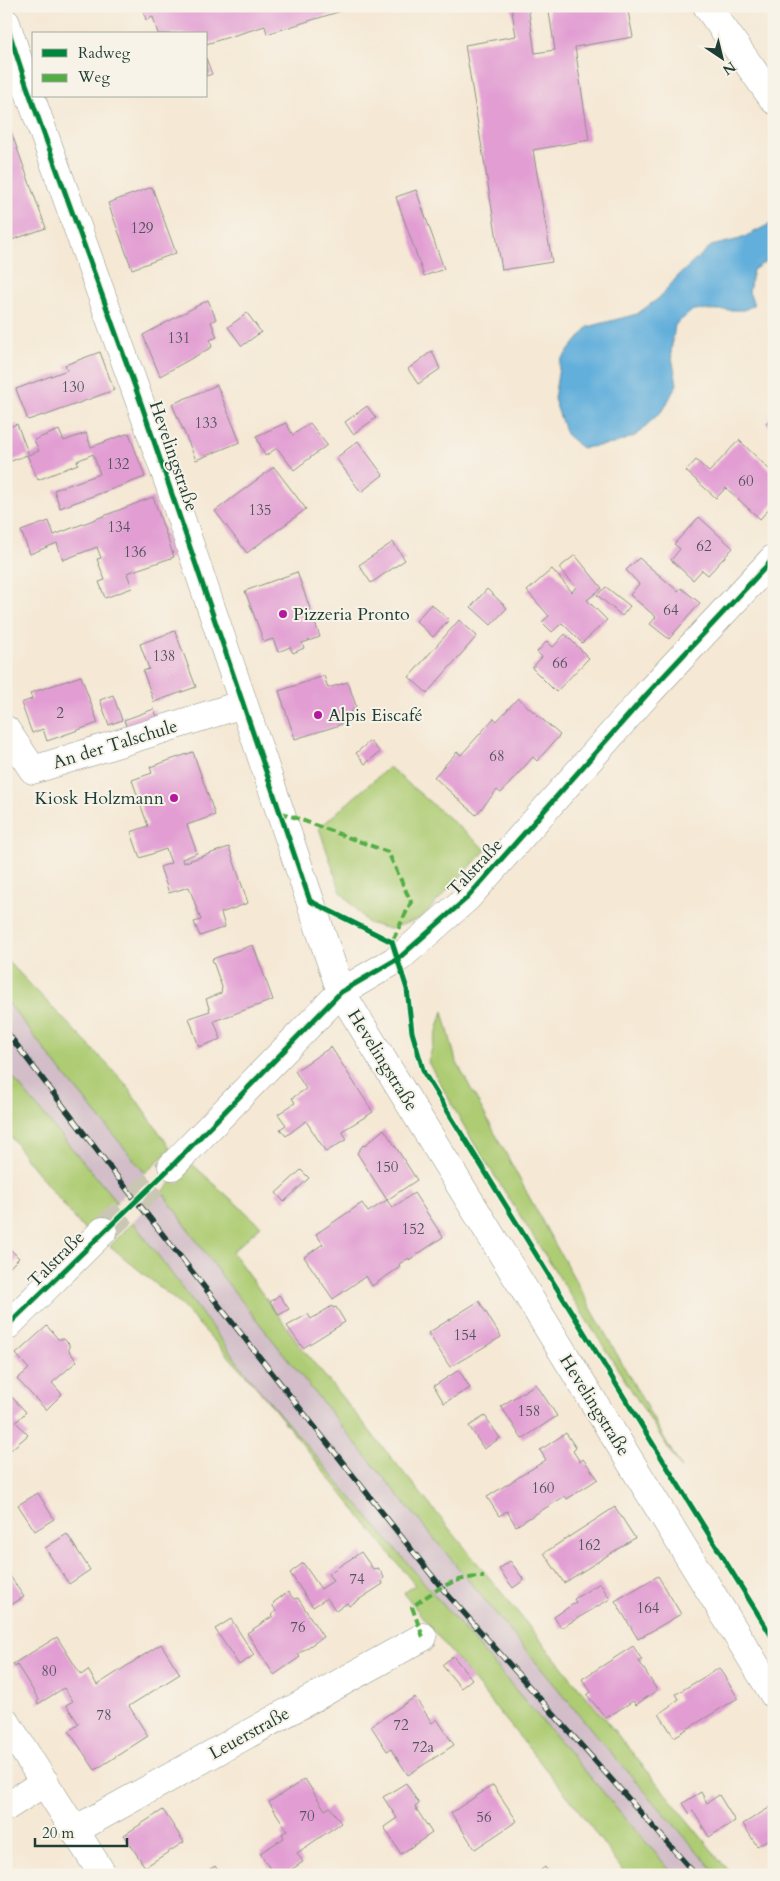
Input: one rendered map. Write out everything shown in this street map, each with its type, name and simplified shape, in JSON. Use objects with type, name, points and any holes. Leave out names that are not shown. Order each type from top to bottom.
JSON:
[{"type":"street","points":[[707,6],[774,100]]},
{"type":"street","name":"Hevelingstraße","points":[[6,23],[26,84],[152,434],[341,992],[774,1695]]},
{"type":"street","name":"Talstraße","points":[[172,1166],[341,992],[398,958],[467,898],[643,699],[774,558]]},
{"type":"street","name":"An der Talschule","points":[[6,730],[33,770],[243,704]]},
{"type":"street","name":"Talstraße","points":[[6,1327],[104,1231]]},
{"type":"street","name":"Leuerstraße","points":[[75,1830],[423,1637]]},
{"type":"street","points":[[6,1722],[103,1875]]},
{"type":"street","points":[[6,1807],[45,1782]]},
{"type":"shaded area","points":[[6,1000],[145,1173],[117,1202],[6,1069]]},
{"type":"shaded area","points":[[162,1192],[221,1275],[338,1422],[600,1740],[718,1875],[674,1875],[255,1385],[133,1222]]},
{"type":"green space","points":[[389,767],[486,850],[421,918],[390,929],[368,923],[341,892],[319,828]]},
{"type":"green space","points":[[6,959],[124,1082],[171,1149],[145,1173],[6,1000]]},
{"type":"green space","points":[[443,1011],[456,1061],[547,1230],[681,1468],[473,1142],[428,1062]]},
{"type":"green space","points":[[6,1069],[117,1202],[86,1232],[27,1160],[6,1129]]},
{"type":"green space","points":[[191,1163],[261,1226],[232,1252],[301,1347],[732,1875],[718,1875],[600,1740],[338,1422],[221,1275],[162,1192]]},
{"type":"green space","points":[[133,1222],[255,1385],[181,1305],[110,1246]]},
{"type":"green space","points":[[255,1385],[674,1875],[626,1875],[574,1804],[404,1593],[415,1585]]},
{"type":"water","points":[[774,222],[774,256],[753,270],[749,292],[754,305],[744,310],[693,310],[675,325],[671,352],[677,384],[664,409],[635,436],[613,444],[582,448],[566,434],[554,399],[560,361],[588,327],[637,314],[659,298],[678,276],[711,246],[740,239]]},
{"type":"building","points":[[142,6],[354,6],[267,34],[265,26],[208,43],[208,32],[157,32],[153,17],[146,20]]},
{"type":"building","points":[[511,6],[528,6],[535,53],[555,50],[548,6],[627,6],[633,37],[575,47],[589,140],[533,150],[552,262],[502,270],[465,45],[516,36]]},
{"type":"building","points":[[208,63],[212,74],[208,75]]},
{"type":"building","points":[[6,118],[46,228],[6,242]]},
{"type":"building","points":[[152,187],[176,253],[132,269],[108,203]]},
{"type":"building","points":[[416,190],[444,269],[424,276],[396,197]]},
{"type":"building","points":[[208,300],[216,319],[211,322],[217,337],[210,340],[212,347],[160,376],[143,335]]},
{"type":"building","points":[[247,313],[261,332],[242,346],[228,327]]},
{"type":"building","points":[[432,351],[440,369],[418,384],[408,369]]},
{"type":"building","points":[[100,352],[114,390],[28,420],[16,389],[67,370],[65,365]]},
{"type":"building","points":[[217,385],[240,442],[196,460],[172,404]]},
{"type":"building","points":[[367,406],[376,418],[353,434],[345,422]]},
{"type":"building","points":[[774,414],[774,430],[766,423]]},
{"type":"building","points":[[286,423],[293,435],[310,423],[327,445],[294,470],[277,448],[265,456],[256,436]]},
{"type":"building","points":[[17,424],[29,455],[39,451],[34,440],[59,430],[64,441],[86,433],[91,447],[129,433],[145,477],[60,508],[54,490],[100,474],[93,454],[77,461],[78,464],[38,480],[27,455],[6,463],[6,428]]},
{"type":"building","points":[[739,440],[774,474],[774,503],[760,519],[726,488],[716,498],[686,471],[696,460],[709,472]]},
{"type":"building","points":[[358,441],[383,475],[361,492],[336,458]]},
{"type":"building","points":[[274,467],[306,509],[247,553],[215,511]]},
{"type":"building","points":[[153,497],[174,557],[127,573],[132,588],[105,598],[99,582],[105,580],[97,559],[101,558],[97,547],[63,560],[57,543],[30,554],[21,531],[49,521],[54,535]]},
{"type":"building","points":[[699,517],[733,548],[708,575],[702,570],[693,580],[671,560],[680,549],[674,544]]},
{"type":"building","points":[[393,542],[405,560],[371,583],[359,565]]},
{"type":"building","points":[[575,555],[602,588],[587,600],[607,620],[582,643],[562,623],[552,632],[542,622],[549,616],[527,591],[552,569],[572,592],[576,587],[559,568]]},
{"type":"building","points":[[639,558],[678,591],[681,588],[700,603],[669,639],[650,624],[656,617],[630,595],[639,584],[626,570]]},
{"type":"building","name":"Pizzeria Pronto","points":[[297,572],[320,637],[302,643],[304,648],[293,653],[290,647],[278,652],[273,639],[264,642],[245,591]]},
{"type":"building","points":[[606,587],[630,606],[622,616],[597,595]]},
{"type":"building","points":[[487,589],[507,608],[491,625],[471,607]]},
{"type":"building","points":[[431,604],[449,620],[433,637],[416,621]]},
{"type":"building","points":[[459,620],[477,636],[427,693],[409,677]]},
{"type":"building","points":[[175,631],[196,687],[154,702],[143,671],[149,669],[140,644]]},
{"type":"building","points":[[565,634],[589,658],[556,692],[532,668],[542,657],[537,652],[547,641],[553,647]]},
{"type":"building","points":[[81,676],[98,723],[47,741],[43,729],[32,733],[21,703],[32,699],[30,693]]},
{"type":"building","name":"Alpis Eiscafé","points":[[324,676],[328,688],[348,682],[356,706],[340,725],[295,739],[279,691]]},
{"type":"building","points":[[113,695],[122,720],[109,725],[100,700]]},
{"type":"building","points":[[518,698],[560,735],[537,761],[533,757],[501,793],[497,790],[476,815],[434,777],[457,752],[461,755],[494,718],[497,721]]},
{"type":"building","points":[[154,709],[160,724],[129,735],[124,720]]},
{"type":"building","points":[[370,741],[380,752],[365,764],[356,753]]},
{"type":"building","points":[[193,752],[215,815],[187,825],[197,853],[182,859],[183,863],[229,847],[248,903],[221,913],[225,927],[200,936],[194,922],[201,920],[189,887],[169,893],[160,867],[171,863],[166,849],[140,858],[131,832],[148,826],[132,780],[152,773],[150,767]]},
{"type":"building","points":[[253,945],[273,1000],[214,1021],[221,1039],[199,1047],[189,1018],[210,1011],[206,999],[221,993],[222,987],[212,959]]},
{"type":"building","points":[[331,1047],[373,1112],[342,1131],[347,1139],[326,1152],[306,1121],[286,1136],[280,1129],[286,1125],[278,1114],[295,1103],[292,1098],[306,1089],[295,1071]]},
{"type":"building","points":[[384,1129],[417,1180],[387,1200],[357,1153],[363,1145]]},
{"type":"building","points":[[301,1170],[309,1178],[284,1202],[276,1193]]},
{"type":"building","points":[[414,1193],[443,1237],[409,1260],[409,1258],[399,1264],[400,1267],[372,1286],[366,1276],[333,1299],[304,1257],[323,1244],[316,1234],[362,1203],[368,1212],[387,1200],[392,1208]]},
{"type":"building","points":[[6,1245],[19,1258],[6,1271]]},
{"type":"building","points":[[279,1295],[289,1309],[279,1315],[270,1302]]},
{"type":"building","points":[[479,1301],[501,1337],[450,1367],[428,1333]]},
{"type":"building","points":[[332,1306],[333,1308],[336,1307],[345,1322],[303,1348],[287,1326],[308,1314],[311,1319]]},
{"type":"building","points":[[47,1326],[58,1339],[64,1339],[69,1344],[69,1351],[77,1361],[52,1383],[62,1394],[46,1410],[17,1379],[29,1369],[16,1354]]},
{"type":"building","points":[[459,1370],[470,1388],[444,1403],[434,1386]]},
{"type":"building","points":[[536,1384],[557,1416],[522,1439],[501,1406]]},
{"type":"building","points":[[6,1391],[26,1412],[16,1422],[28,1435],[6,1454]]},
{"type":"building","points":[[485,1416],[500,1438],[484,1449],[469,1426]]},
{"type":"building","points":[[566,1433],[576,1448],[573,1451],[580,1462],[583,1459],[598,1479],[567,1499],[565,1496],[516,1526],[507,1511],[499,1516],[487,1497],[546,1460],[540,1450]]},
{"type":"building","points":[[6,1454],[10,1458],[6,1462]]},
{"type":"building","points":[[38,1493],[54,1519],[35,1531],[18,1505]]},
{"type":"building","points":[[615,1507],[635,1538],[564,1583],[544,1553]]},
{"type":"building","points":[[67,1534],[90,1570],[69,1584],[45,1548]]},
{"type":"building","points":[[361,1552],[373,1569],[378,1568],[384,1577],[383,1584],[349,1606],[347,1603],[336,1611],[327,1598],[313,1607],[290,1573],[303,1563],[321,1589],[333,1581],[328,1574]]},
{"type":"building","points":[[510,1561],[524,1580],[513,1588],[499,1569]]},
{"type":"building","points":[[6,1570],[24,1597],[6,1608]]},
{"type":"building","points":[[658,1576],[681,1614],[638,1639],[615,1601]]},
{"type":"building","points":[[600,1583],[610,1599],[561,1628],[554,1617],[576,1602],[574,1599]]},
{"type":"building","points":[[288,1592],[294,1599],[298,1598],[323,1637],[298,1654],[300,1657],[274,1675],[247,1633],[273,1616],[272,1614],[276,1611],[273,1606],[274,1602]]},
{"type":"building","points":[[231,1619],[254,1655],[239,1665],[215,1629]]},
{"type":"building","points":[[57,1637],[81,1675],[88,1670],[97,1685],[161,1644],[180,1674],[129,1706],[148,1736],[95,1770],[69,1731],[79,1724],[66,1705],[73,1701],[64,1688],[38,1704],[39,1700],[17,1665],[15,1667],[13,1664]]},
{"type":"building","points":[[633,1646],[642,1660],[639,1661],[657,1690],[636,1705],[633,1701],[606,1718],[587,1695],[591,1692],[582,1679]]},
{"type":"building","points":[[453,1656],[472,1679],[461,1688],[442,1665]]},
{"type":"building","points":[[719,1668],[738,1698],[674,1737],[659,1714],[679,1699],[676,1694]]},
{"type":"building","points":[[415,1697],[432,1723],[437,1719],[454,1745],[408,1775],[391,1749],[387,1751],[371,1726]]},
{"type":"building","points":[[305,1779],[325,1810],[330,1807],[341,1823],[297,1853],[303,1862],[283,1875],[274,1875],[260,1853],[284,1838],[282,1834],[287,1830],[269,1802]]},
{"type":"building","points":[[406,1783],[419,1804],[415,1807],[432,1833],[401,1854],[384,1827],[397,1818],[383,1797]]},
{"type":"building","points":[[493,1785],[517,1821],[475,1849],[451,1813]]},
{"type":"building","points":[[701,1792],[707,1803],[719,1795],[735,1821],[709,1837],[693,1811],[690,1814],[683,1803]]},
{"type":"building","points":[[774,1805],[774,1844],[771,1838],[757,1846],[743,1824]]},
{"type":"building","points":[[163,1810],[184,1842],[145,1867],[124,1835]]},
{"type":"building","points":[[215,1866],[221,1875],[199,1875],[204,1873]]},
{"type":"building","points":[[545,1867],[550,1875],[534,1875]]},
{"type":"tunnel","points":[[103,1231],[172,1166]]},
{"type":"railway","points":[[6,1031],[115,1174],[441,1587],[696,1875]]},
{"type":"marked path","points":[[280,812],[388,852],[411,902],[392,942]]},
{"type":"marked path","points":[[423,1637],[412,1607],[445,1585],[463,1579],[484,1577]]},
{"type":"cycle path","points":[[6,23],[26,84],[142,406],[310,901],[392,942],[407,989],[412,1032],[424,1073],[774,1640]]},
{"type":"cycle path","points":[[6,1327],[172,1166],[341,992],[399,958],[467,898],[649,692],[774,558]]},
{"type":"place","name":"Pizzeria Pronto","points":[[283,614]]},
{"type":"place","name":"Alpis Eiscafé","points":[[318,715]]},
{"type":"place","name":"Kiosk Holzmann","points":[[174,798]]}]
